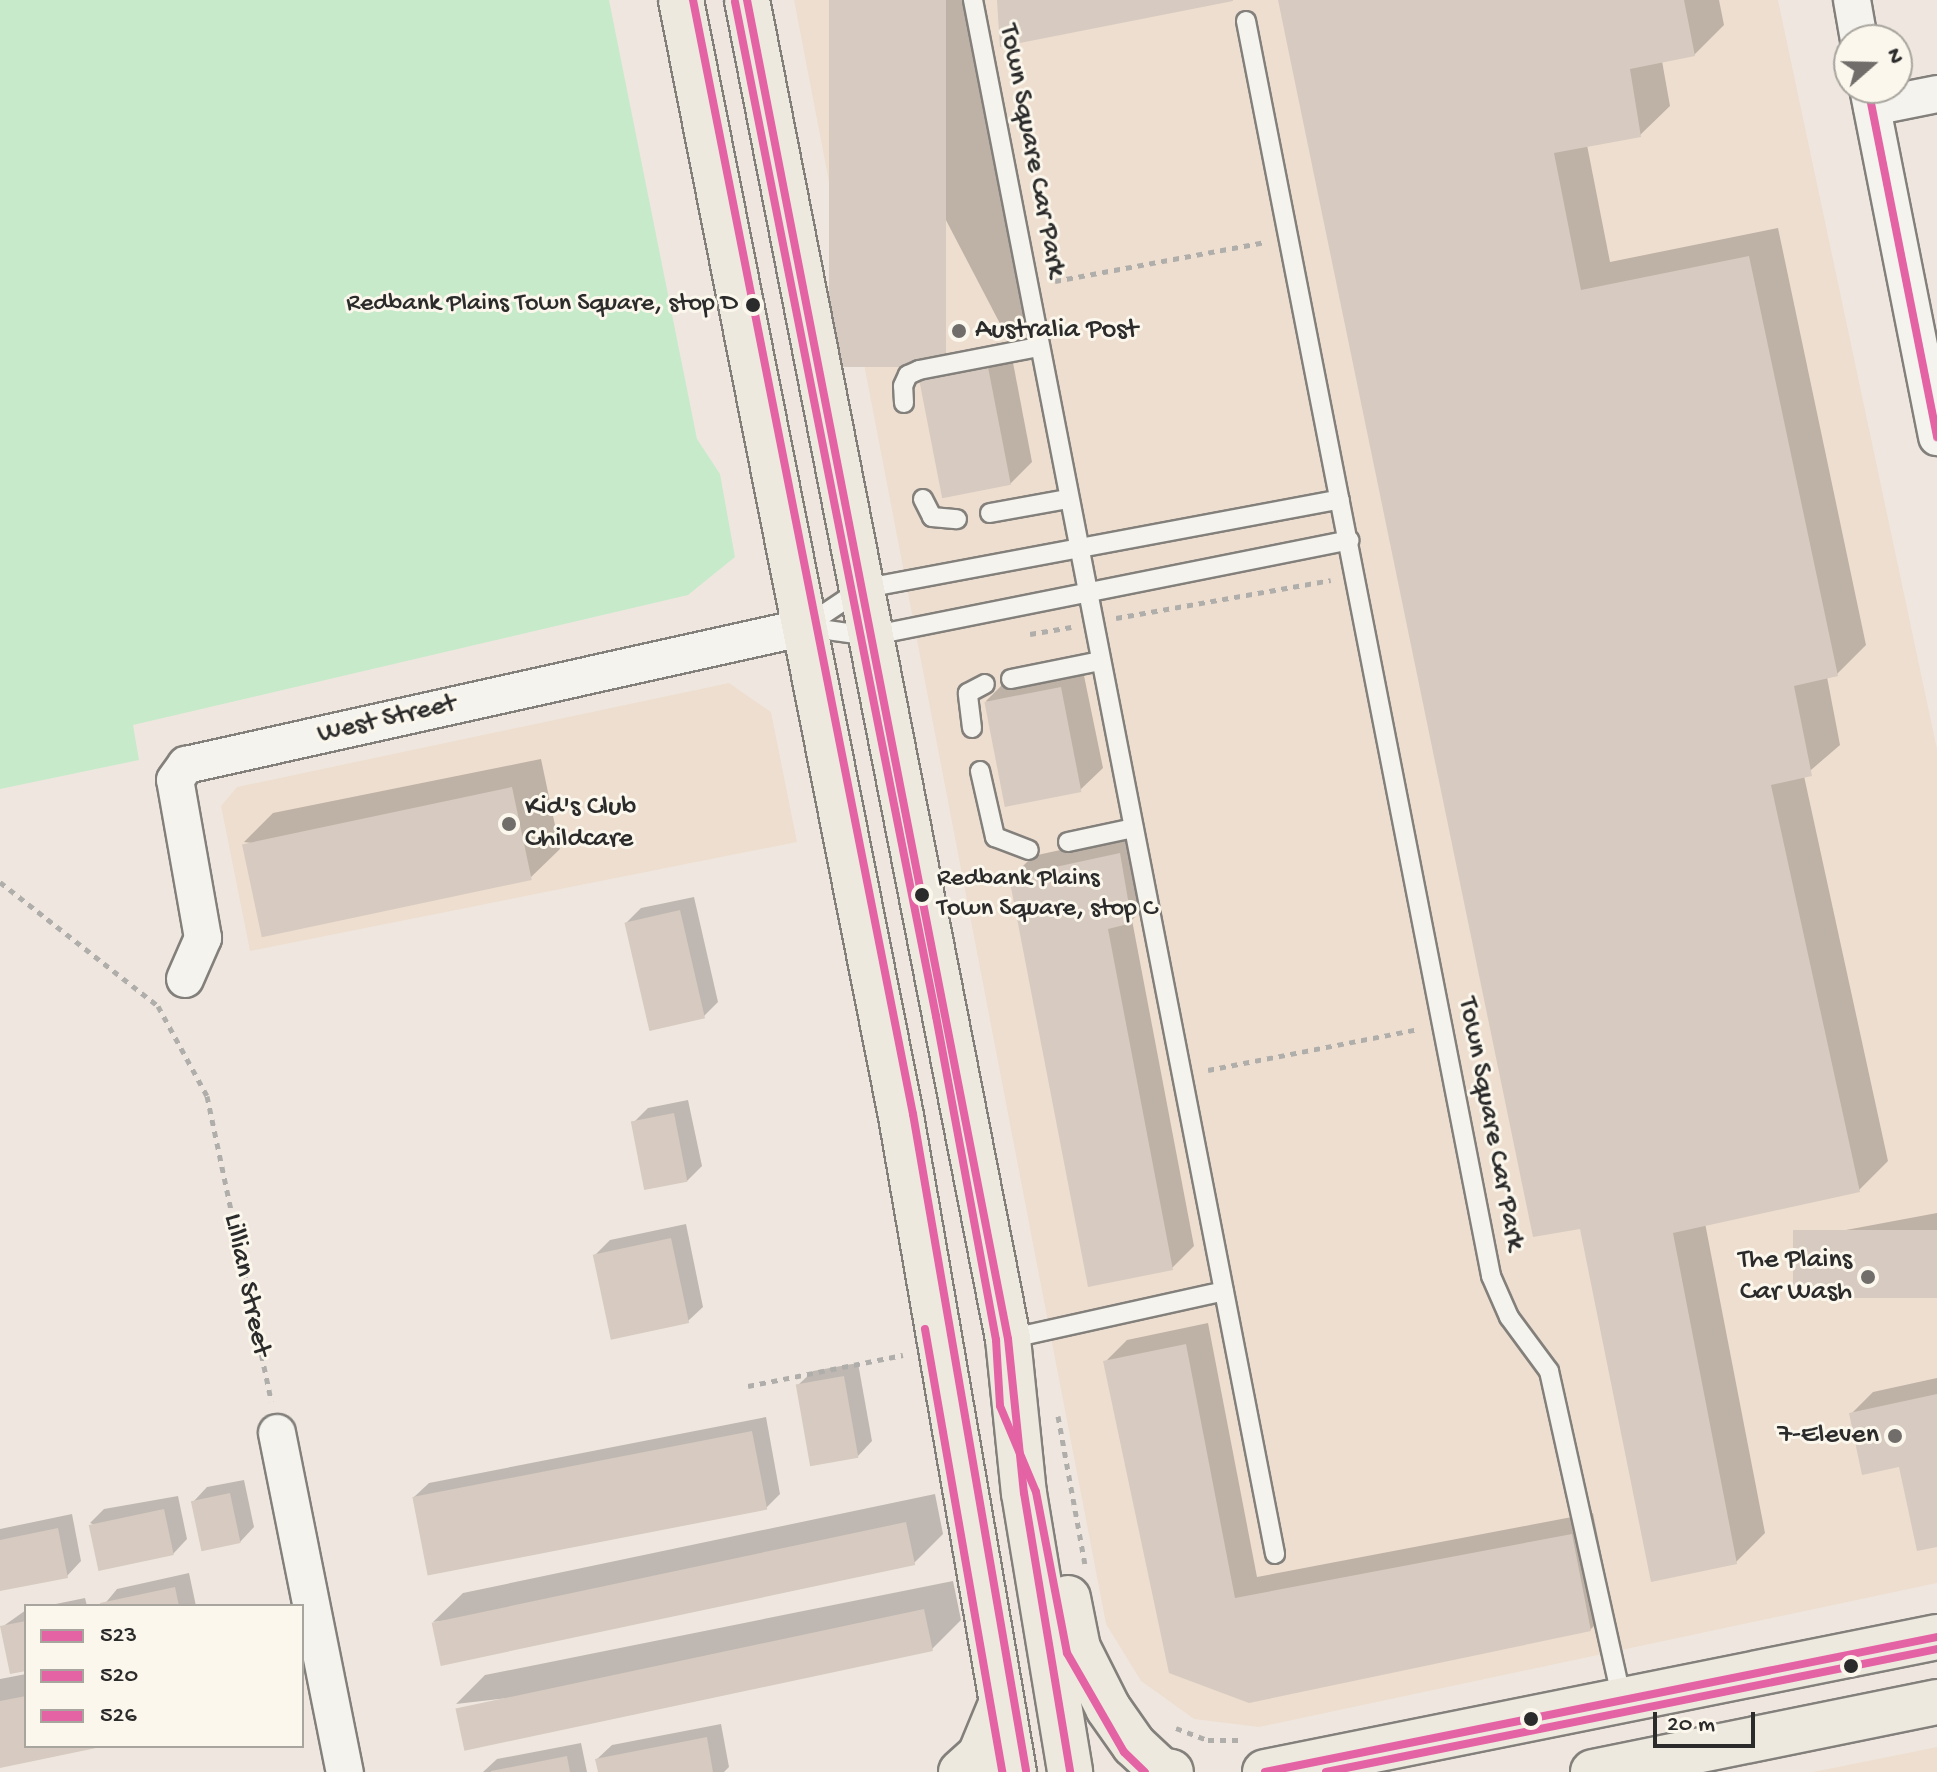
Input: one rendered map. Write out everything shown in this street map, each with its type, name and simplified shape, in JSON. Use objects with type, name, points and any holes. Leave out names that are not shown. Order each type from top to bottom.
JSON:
[{"type":"main road","points":[[681,0],[901,1116],[1014,1772]]},
{"type":"main road","points":[[747,0],[1008,1339],[1012,1404],[1070,1772]]},
{"type":"main road","points":[[1012,1404],[1048,1489],[1078,1648],[1134,1745],[1161,1770],[1171,1772]]},
{"type":"main road","points":[[1259,1755],[1622,1701],[1937,1637]]},
{"type":"main road","points":[[1622,1701],[1640,1717],[1667,1728],[1843,1694],[1886,1714]]},
{"type":"main road","points":[[1593,1772],[1937,1702]]},
{"type":"main road","points":[[961,1772],[980,1755],[1001,1704]]},
{"type":"street","points":[[1852,0],[1856,24]]},
{"type":"street","points":[[1913,95],[1937,94]]},
{"type":"street","points":[[1871,104],[1937,437]]},
{"type":"street","name":"West Street","points":[[185,979],[203,938],[175,780],[186,765],[806,627]]},
{"type":"street","points":[[277,1433],[345,1772]]},
{"type":"lane","name":"Town Square Car Park","points":[[973,0],[1067,499],[1275,1554]]},
{"type":"lane","name":"Town Square Car Park","points":[[1246,21],[1491,1276],[1509,1317],[1549,1371],[1622,1701]]},
{"type":"lane","points":[[904,403],[903,386],[908,375],[919,370],[1039,347]]},
{"type":"lane","points":[[923,499],[932,517],[957,519]]},
{"type":"lane","points":[[990,513],[1067,499]]},
{"type":"lane","points":[[806,627],[861,589],[1340,499]]},
{"type":"lane","points":[[806,627],[870,636],[1086,590],[1349,540]]},
{"type":"lane","points":[[1011,679],[1100,661]]},
{"type":"lane","points":[[972,728],[968,693],[985,684]]},
{"type":"lane","points":[[980,771],[995,837],[1029,850]]},
{"type":"lane","points":[[1068,842],[1134,828]]},
{"type":"lane","points":[[1008,1339],[1224,1291]]},
{"type":"path","points":[[1028,286],[1289,237]]},
{"type":"path","points":[[1017,636],[1355,576]]},
{"type":"path","name":"Lillian Street","points":[[0,882],[158,1006],[207,1096],[277,1433]]},
{"type":"path","points":[[1183,1075],[1442,1024]]},
{"type":"path","points":[[748,1386],[903,1355]]},
{"type":"path","points":[[1057,1409],[1087,1579]]},
{"type":"path","points":[[1165,1723],[1259,1755]]},
{"type":"shaded area","points":[[794,0],[1778,0],[1937,749],[1937,1583],[1259,1727],[1194,1719],[1141,1681],[1106,1624]]},
{"type":"shaded area","name":"Kid's Club Childcare","points":[[729,683],[771,712],[797,842],[250,951],[221,806],[237,787]]},
{"type":"shaded area","points":[[1937,1747],[1937,1772],[1813,1772]]},
{"type":"green space","points":[[0,0],[609,0],[697,439],[720,474],[735,557],[688,595],[133,725],[139,760],[0,789]]},
{"type":"building","points":[[829,0],[946,0],[946,367],[829,367]]},
{"type":"building","points":[[997,0],[1233,0],[1233,1],[1000,47]]},
{"type":"building","points":[[1278,0],[1684,0],[1695,56],[1630,69],[1641,137],[1554,153],[1581,290],[1749,256],[1838,676],[1794,686],[1812,776],[1771,785],[1860,1192],[1673,1233],[1737,1564],[1651,1582],[1580,1229],[1533,1237]]},
{"type":"building","points":[[988,367],[1011,485],[942,498],[919,380]]},
{"type":"building","points":[[1061,687],[1081,792],[1005,807],[984,702]]},
{"type":"building","points":[[512,787],[532,880],[262,937],[242,844]]},
{"type":"building","points":[[1120,853],[1132,923],[1108,929],[1173,1270],[1088,1287],[1009,877]]},
{"type":"building","points":[[680,910],[705,1018],[649,1031],[624,923]]},
{"type":"building","points":[[674,1113],[687,1182],[644,1190],[631,1121]]},
{"type":"building","name":"The Plains Car Wash","points":[[1793,1230],[1937,1230],[1937,1298],[1793,1298]]},
{"type":"building","points":[[671,1238],[689,1323],[611,1340],[593,1255]]},
{"type":"building","points":[[1186,1344],[1235,1598],[1572,1534],[1591,1631],[1249,1703],[1169,1673],[1103,1361]]},
{"type":"building","points":[[844,1376],[858,1458],[810,1466],[796,1385]]},
{"type":"building","name":"7-Eleven","points":[[1937,1394],[1937,1547],[1917,1551],[1899,1467],[1862,1475],[1849,1413]]},
{"type":"building","points":[[752,1431],[767,1510],[428,1576],[412,1497]]},
{"type":"building","points":[[230,1493],[241,1543],[201,1551],[191,1501]]},
{"type":"building","points":[[164,1509],[174,1555],[98,1571],[89,1525]]},
{"type":"building","points":[[906,1522],[915,1565],[441,1666],[432,1623]]},
{"type":"building","points":[[58,1528],[68,1578],[0,1591],[0,1540]]},
{"type":"building","points":[[175,1587],[179,1604],[100,1604]]},
{"type":"building","points":[[924,1609],[933,1651],[464,1751],[455,1709]]},
{"type":"building","points":[[24,1621],[24,1671],[10,1674],[0,1626]]},
{"type":"building","points":[[24,1696],[24,1748],[96,1748],[0,1768],[0,1701]]},
{"type":"building","points":[[707,1737],[713,1772],[598,1772],[595,1759]]},
{"type":"building","points":[[567,1756],[570,1772],[491,1772],[491,1771]]},
{"type":"transit line","name":"526","points":[[693,0],[913,1114],[1026,1770]]},
{"type":"transit line","name":"523","points":[[747,0],[1008,1339],[1024,1493],[1070,1772]]},
{"type":"transit line","name":"520","points":[[735,2],[936,1016],[996,1340],[1000,1406],[1036,1492],[1067,1653],[1124,1752],[1145,1772]]},
{"type":"transit line","name":"523","points":[[1871,104],[1937,437]]},
{"type":"transit line","name":"520","points":[[925,1329],[1002,1772]]},
{"type":"transit line","name":"523","points":[[1265,1772],[1937,1637]]},
{"type":"transit line","name":"520","points":[[1326,1772],[1937,1649]]},
{"type":"place","name":"Redbank Plains Town Square, stop D","points":[[753,305]]},
{"type":"place","name":"Australia Post","points":[[959,331]]},
{"type":"place","name":"Kid's Club Childcare","points":[[509,824]]},
{"type":"place","name":"Redbank Plains Town Square, stop C","points":[[922,895]]},
{"type":"place","name":"The Plains Car Wash","points":[[1868,1277]]},
{"type":"place","name":"7-Eleven","points":[[1895,1436]]}]
